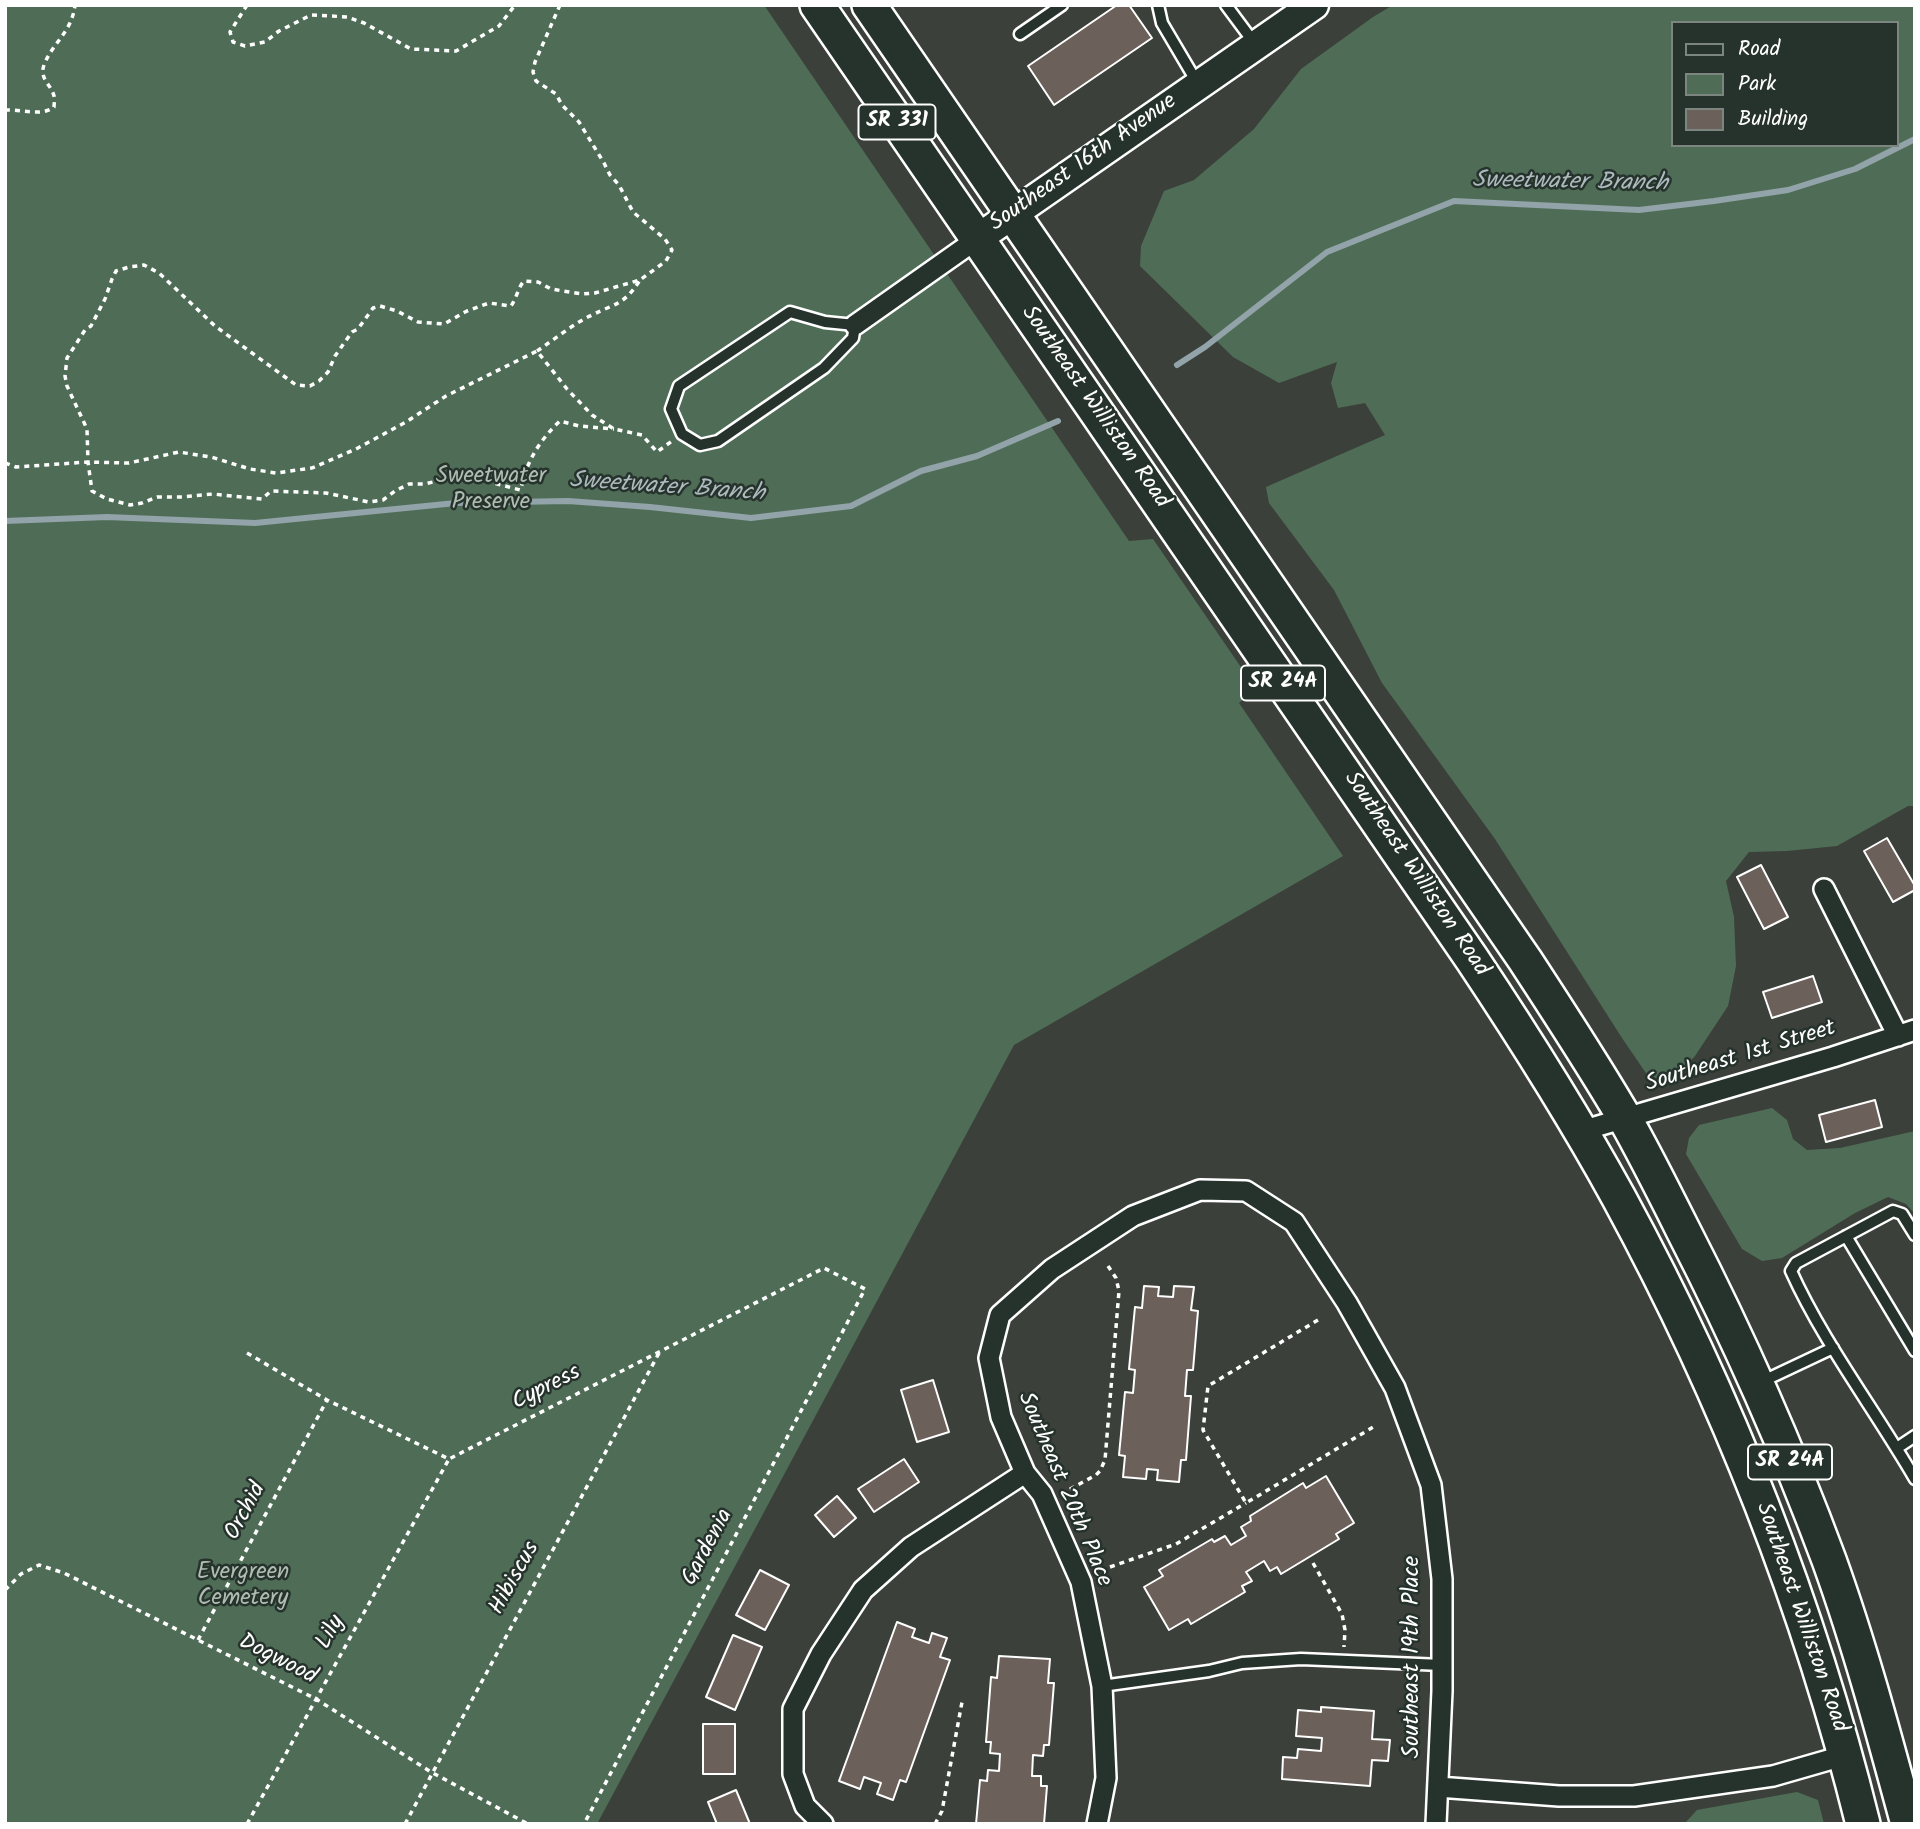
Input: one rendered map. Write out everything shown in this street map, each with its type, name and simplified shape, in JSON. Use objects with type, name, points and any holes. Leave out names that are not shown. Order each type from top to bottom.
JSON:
[{"type":"highway","name":"Southeast Williston Road","points":[[817,5],[1472,959],[1531,1047],[1581,1131],[1686,1330],[1756,1490],[1789,1579],[1846,1755],[1863,1824]]},
{"type":"highway","name":"Southeast Williston Road","points":[[869,5],[1525,960],[1624,1118],[1720,1302],[1758,1383],[1829,1562],[1911,1823]]},
{"type":"highway","points":[[1717,1400],[1758,1383]]},
{"type":"main road","name":"Southeast 16th Avenue","points":[[977,239],[1314,5]]},
{"type":"street","name":"Southeast 16th Avenue","points":[[855,325],[977,239]]},
{"type":"street","points":[[1824,889],[1906,1033]]},
{"type":"street","name":"Southeast 1st Street","points":[[1581,1131],[1906,1033]]},
{"type":"street","name":"Southeast 19th Place","points":[[1112,1230],[1133,1216],[1200,1190],[1246,1191],[1294,1222],[1347,1303],[1395,1388],[1431,1485],[1442,1579],[1442,1665],[1436,1824]]},
{"type":"street","name":"Southeast 20th Place","points":[[1097,1824],[1106,1778],[1102,1686],[1081,1582],[1042,1494],[1025,1473],[1001,1417],[989,1357],[1000,1315],[1052,1269],[1112,1230]]},
{"type":"street","points":[[823,1824],[805,1806],[793,1774],[793,1709],[821,1654],[863,1590],[911,1547],[1025,1473]]},
{"type":"street","points":[[1438,1787],[1559,1796],[1634,1796],[1773,1776],[1846,1755]]},
{"type":"lane","points":[[1020,34],[1062,5]]},
{"type":"lane","points":[[1158,5],[1162,23],[1199,84]]},
{"type":"lane","points":[[1226,5],[1256,44]]},
{"type":"lane","points":[[790,312],[825,322],[855,325],[853,338],[824,369],[718,441],[700,444],[682,434],[671,409],[679,386],[790,312]]},
{"type":"lane","points":[[1913,1475],[1833,1348],[1791,1271],[1796,1263],[1893,1211],[1902,1214],[1915,1236]]},
{"type":"lane","points":[[1846,1236],[1915,1351]]},
{"type":"lane","points":[[1758,1383],[1833,1348]]},
{"type":"lane","points":[[1897,1448],[1915,1436]]},
{"type":"lane","points":[[1102,1686],[1209,1671],[1242,1663],[1301,1659],[1442,1665]]},
{"type":"path","points":[[5,110],[40,112],[54,107],[55,96],[43,76],[44,66],[69,27],[75,5]]},
{"type":"path","points":[[247,5],[230,33],[233,42],[245,46],[264,42],[311,15],[347,17],[364,23],[411,49],[456,51],[499,26],[515,5]]},
{"type":"path","points":[[5,463],[16,467],[88,462],[129,463],[179,452],[276,473],[312,468],[356,449],[406,422],[446,396],[537,351],[592,314],[631,295],[640,281],[666,261],[672,250],[665,239],[633,212],[579,122],[562,105],[556,94],[536,81],[533,72],[535,62],[559,5]]},
{"type":"path","points":[[640,281],[582,294],[524,281],[511,306],[489,303],[444,324],[418,322],[397,311],[380,306],[373,308],[358,329],[352,332],[327,372],[310,386],[296,385],[215,326],[159,273],[144,265],[116,271],[91,326],[85,330],[67,358],[65,376],[87,429],[92,491],[107,499],[130,505],[157,497],[213,494],[262,499],[271,491],[326,494],[369,502],[383,500],[409,484],[424,484],[464,475],[520,490],[526,468],[536,450],[548,432],[560,421],[642,435],[657,452],[682,434]]},
{"type":"path","points":[[537,351],[592,415],[614,429]]},
{"type":"path","points":[[1056,1496],[1096,1475],[1105,1460],[1119,1291],[1116,1278],[1108,1266]]},
{"type":"path","name":"Cypress","points":[[449,1459],[824,1268],[865,1289]]},
{"type":"path","name":"Gardenia","points":[[584,1824],[865,1289]]},
{"type":"path","points":[[1246,1503],[1203,1430],[1208,1386],[1318,1320]]},
{"type":"path","name":"Hibiscus","points":[[405,1824],[660,1351]]},
{"type":"path","points":[[247,1353],[327,1400],[449,1459]]},
{"type":"path","name":"Orchid","points":[[198,1640],[327,1400]]},
{"type":"path","points":[[1110,1567],[1176,1544],[1375,1426]]},
{"type":"path","name":"Lily","points":[[247,1824],[449,1459]]},
{"type":"path","points":[[1313,1563],[1342,1614],[1345,1630],[1343,1649]]},
{"type":"path","name":"Dogwood","points":[[5,1589],[21,1574],[39,1565],[64,1573],[316,1699],[431,1772],[528,1824]]},
{"type":"path","points":[[935,1824],[942,1811],[962,1702]]},
{"type":"green space","name":"Sweetwater Preserve","points":[[5,5],[764,5],[1129,541],[1153,539],[1256,689],[1239,703],[1343,856],[1014,1045],[597,1824],[5,1824]]},
{"type":"green space","points":[[1393,5],[1915,5],[1915,806],[1908,806],[1837,846],[1749,852],[1726,881],[1734,917],[1736,966],[1728,1006],[1695,1056],[1669,1083],[1650,1079],[1495,839],[1382,683],[1334,590],[1269,503],[1266,487],[1385,435],[1365,403],[1338,408],[1331,383],[1337,362],[1279,383],[1233,357],[1140,266],[1141,246],[1164,191],[1194,180],[1254,129],[1301,69]]},
{"type":"green space","points":[[1772,1108],[1787,1120],[1793,1139],[1807,1150],[1840,1148],[1915,1131],[1915,1214],[1906,1204],[1888,1197],[1855,1213],[1782,1258],[1762,1261],[1742,1249],[1686,1154],[1689,1138],[1699,1125]]},
{"type":"green space","points":[[1797,1792],[1818,1800],[1824,1824],[1684,1824],[1697,1810]]},
{"type":"building","points":[[1117,5],[1129,5],[1152,38],[1054,105],[1028,66]]},
{"type":"building","points":[[1887,838],[1915,886],[1915,890],[1893,902],[1864,851]]},
{"type":"building","points":[[1761,865],[1788,917],[1764,929],[1737,877]]},
{"type":"building","points":[[1813,976],[1822,1002],[1772,1018],[1763,992]]},
{"type":"building","points":[[1875,1100],[1882,1127],[1826,1142],[1819,1115]]},
{"type":"building","points":[[1144,1286],[1159,1287],[1158,1296],[1173,1297],[1174,1286],[1194,1287],[1191,1310],[1198,1311],[1193,1370],[1187,1370],[1185,1396],[1191,1396],[1186,1460],[1181,1460],[1179,1482],[1157,1480],[1158,1470],[1147,1469],[1146,1479],[1123,1477],[1125,1456],[1119,1455],[1125,1392],[1133,1393],[1135,1370],[1129,1369],[1135,1307],[1142,1308]]},
{"type":"building","points":[[933,1380],[949,1432],[917,1442],[901,1390]]},
{"type":"building","points":[[904,1459],[919,1482],[874,1512],[858,1489]]},
{"type":"building","points":[[1326,1476],[1354,1523],[1336,1534],[1339,1539],[1281,1574],[1277,1567],[1270,1571],[1264,1561],[1246,1572],[1252,1581],[1242,1586],[1245,1592],[1191,1624],[1188,1619],[1169,1630],[1144,1587],[1163,1576],[1159,1570],[1212,1539],[1214,1542],[1225,1536],[1231,1545],[1246,1536],[1241,1527],[1251,1521],[1250,1516],[1303,1483],[1306,1488]]},
{"type":"building","points":[[837,1496],[856,1518],[834,1537],[815,1515]]},
{"type":"building","points":[[760,1570],[789,1585],[765,1630],[736,1615]]},
{"type":"building","points":[[897,1622],[915,1629],[912,1637],[929,1643],[932,1633],[947,1638],[940,1657],[950,1660],[906,1782],[900,1780],[893,1800],[877,1794],[881,1783],[864,1777],[860,1789],[839,1781]]},
{"type":"building","points":[[733,1635],[762,1647],[735,1710],[706,1697]]},
{"type":"building","points":[[999,1656],[1050,1659],[1048,1683],[1054,1683],[1049,1745],[1044,1745],[1043,1756],[1033,1755],[1032,1776],[1041,1776],[1041,1786],[1047,1786],[1044,1824],[976,1824],[980,1780],[987,1781],[988,1770],[999,1771],[1000,1754],[990,1753],[991,1742],[986,1742],[991,1677],[997,1678]]},
{"type":"building","points":[[1321,1707],[1374,1711],[1372,1739],[1390,1740],[1388,1761],[1372,1760],[1370,1786],[1282,1779],[1283,1757],[1297,1758],[1298,1749],[1321,1751],[1322,1738],[1296,1736],[1298,1710],[1321,1712]]},
{"type":"building","points":[[703,1724],[735,1724],[735,1774],[703,1774]]},
{"type":"building","points":[[736,1790],[750,1824],[717,1824],[708,1802]]},
{"type":"waterway","name":"Sweetwater Branch","points":[[1177,365],[1205,347],[1327,252],[1454,201],[1639,210],[1714,201],[1788,190],[1855,169],[1915,139]]},
{"type":"waterway","name":"Sweetwater Branch","points":[[5,521],[107,517],[255,523],[456,503],[568,501],[751,518],[851,506],[921,471],[977,456],[1058,421]]},
{"type":"park label","name":"Evergreen Cemetery","points":[[243,1587]]}]
